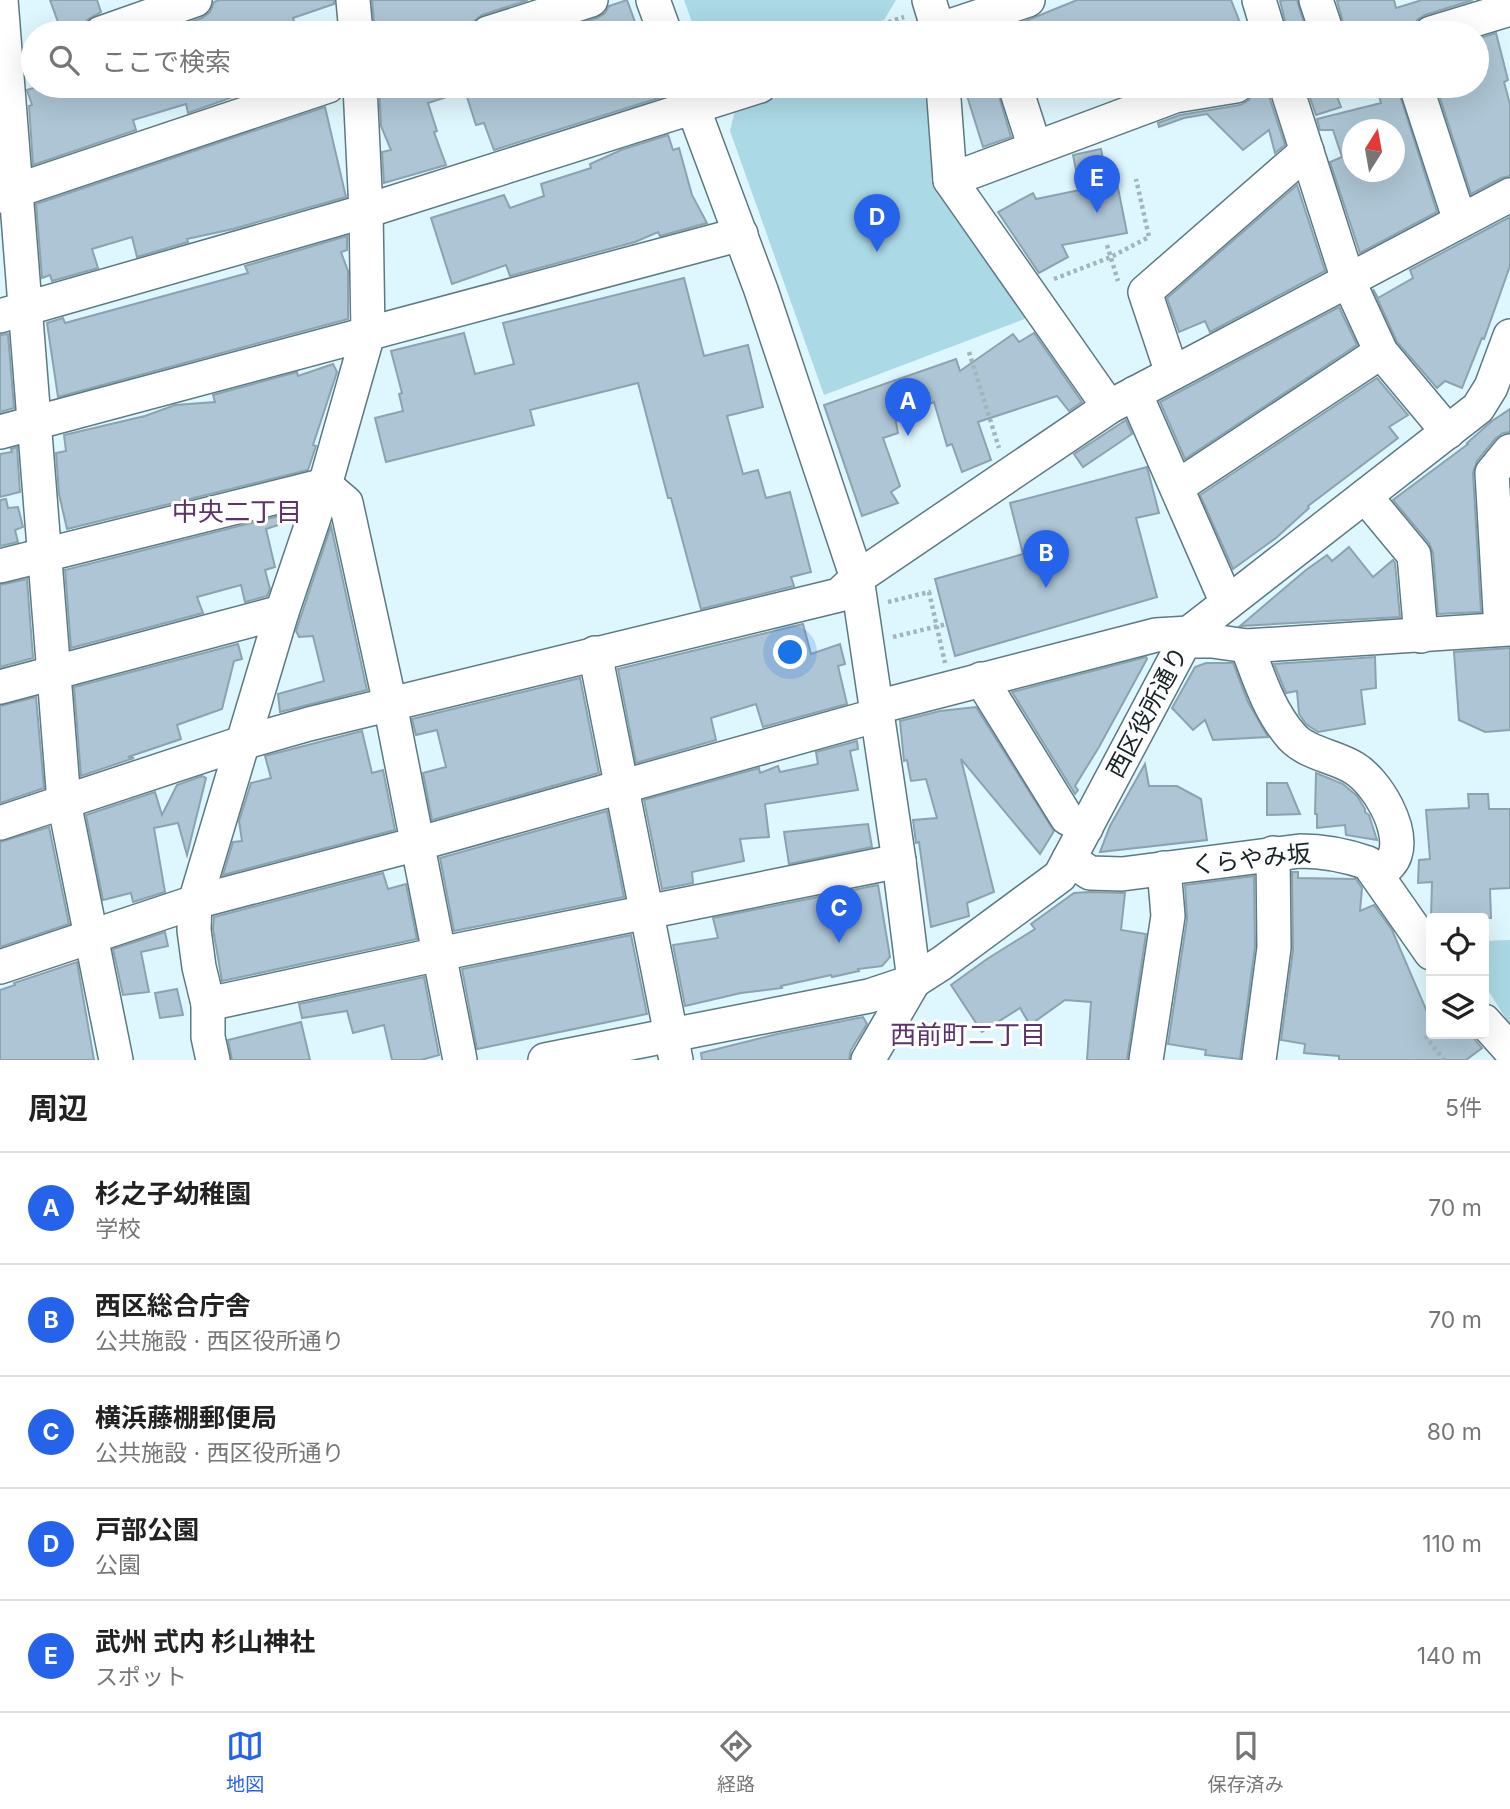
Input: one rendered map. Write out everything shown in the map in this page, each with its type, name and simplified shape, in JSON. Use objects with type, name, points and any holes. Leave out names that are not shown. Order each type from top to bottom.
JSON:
[{"type":"street","points":[[1,0],[13,64],[8,193],[13,312],[35,423],[64,802],[116,1060]]},
{"type":"street","points":[[135,21],[195,0]]},
{"type":"street","points":[[354,0],[355,21]]},
{"type":"street","points":[[525,21],[591,0]]},
{"type":"street","points":[[653,0],[661,21]]},
{"type":"street","points":[[997,21],[1028,0]]},
{"type":"street","points":[[1259,0],[1265,21]]},
{"type":"street","points":[[1316,0],[1323,21]]},
{"type":"street","points":[[1470,21],[1510,9]]},
{"type":"street","points":[[8,193],[292,98]]},
{"type":"street","points":[[214,1060],[208,1038],[208,1004],[198,967],[194,930],[195,902],[282,612],[326,485],[368,334],[361,98]]},
{"type":"street","points":[[13,312],[366,211],[683,98]]},
{"type":"street","points":[[690,98],[761,290],[857,578],[878,711],[914,981],[868,1060]]},
{"type":"street","points":[[944,98],[950,180],[1028,290],[1122,400],[1177,487],[1227,603]]},
{"type":"street","points":[[1018,98],[1035,148]]},
{"type":"street","points":[[950,180],[1170,98]]},
{"type":"street","points":[[1290,98],[1348,280],[1381,352],[1448,432]]},
{"type":"street","points":[[1420,98],[1460,221]]},
{"type":"street","points":[[1172,373],[1145,292],[1307,151]]},
{"type":"street","points":[[0,823],[242,743],[839,594],[857,578],[1122,400],[1510,195]]},
{"type":"street","points":[[0,432],[741,234]]},
{"type":"street","name":"西区役所通り","points":[[914,981],[1060,876],[1187,637],[1478,408],[1491,387],[1510,336]]},
{"type":"street","points":[[1177,487],[1381,352]]},
{"type":"street","points":[[0,967],[195,902],[417,844],[878,711],[966,683],[1156,635],[1247,646],[1505,629],[1492,473],[1510,451]]},
{"type":"street","points":[[0,566],[326,485]]},
{"type":"street","points":[[326,485],[346,503],[390,704],[460,1060]]},
{"type":"street","points":[[1365,496],[1414,555],[1420,636]]},
{"type":"street","points":[[0,687],[282,612]]},
{"type":"street","points":[[1247,646],[1269,702],[1294,740],[1355,768],[1368,778],[1389,810],[1395,831],[1395,854],[1391,864],[1377,875]]},
{"type":"street","points":[[595,653],[673,1048]]},
{"type":"street","points":[[966,683],[1067,818],[1086,828]]},
{"type":"street","name":"くらやみ坂","points":[[1069,859],[1090,873],[1122,874],[1273,853],[1300,851],[1335,854],[1368,863],[1426,946]]},
{"type":"street","points":[[1259,1060],[1275,948],[1273,853]]},
{"type":"street","points":[[208,1004],[899,860]]},
{"type":"street","points":[[1146,1060],[1168,916],[1164,868]]},
{"type":"street","points":[[545,1060],[673,1048],[869,996],[914,981]]},
{"type":"street","points":[[1489,1029],[1504,1052]]},
{"type":"path","points":[[1028,290],[1111,257],[1149,237],[1136,179]]},
{"type":"path","points":[[969,352],[1008,475]]},
{"type":"path","points":[[879,604],[929,592],[937,627],[966,683]]},
{"type":"path","points":[[893,637],[947,624]]},
{"type":"path","points":[[1425,1036],[1444,1060]]},
{"type":"shaded area","points":[[684,0],[896,0],[881,21],[692,21]]},
{"type":"shaded area","points":[[776,98],[930,98],[933,185],[1027,318],[824,395],[730,131],[735,110]]},
{"type":"shaded area","points":[[1510,940],[1510,1025],[1489,992],[1489,941]]},
{"type":"building","points":[[50,0],[97,0],[101,12],[87,21],[58,21]]},
{"type":"building","points":[[334,0],[334,4],[293,18],[294,21],[193,21],[210,12],[214,2]]},
{"type":"building","points":[[372,0],[528,0],[482,15],[474,21],[374,21]]},
{"type":"building","points":[[627,0],[635,21],[588,21],[605,13],[609,6]]},
{"type":"building","points":[[1077,0],[1231,0],[1239,21],[1025,21]]},
{"type":"building","points":[[1297,0],[1303,21],[1285,21],[1280,1]]},
{"type":"building","points":[[1394,0],[1396,8],[1422,0],[1473,0],[1425,15],[1417,21],[1343,21],[1337,1]]},
{"type":"building","points":[[1496,33],[1508,80],[1504,82],[1510,104],[1510,176],[1471,194],[1440,98],[1489,98],[1489,35]]},
{"type":"building","points":[[30,98],[230,98],[188,113],[186,104],[133,120],[136,130],[33,165],[29,106],[32,105]]},
{"type":"building","points":[[380,98],[443,98],[428,103],[437,131],[434,132],[446,165],[384,183],[382,152],[391,150],[381,126]]},
{"type":"building","points":[[467,98],[659,98],[494,150],[484,123],[476,125]]},
{"type":"building","points":[[968,98],[1000,98],[1011,137],[983,147]]},
{"type":"building","points":[[1270,98],[1285,145],[1275,153],[1269,130],[1243,150],[1207,114],[1184,118],[1159,127],[1158,123],[1180,115],[1240,105],[1249,100]]},
{"type":"building","points":[[1310,98],[1338,98],[1341,107],[1316,115]]},
{"type":"building","points":[[1380,98],[1401,98],[1437,212],[1360,253],[1330,162],[1342,157],[1333,130],[1320,130],[1317,119],[1381,103]]},
{"type":"building","points":[[325,107],[346,197],[187,239],[188,242],[137,257],[132,237],[92,249],[98,268],[52,281],[50,275],[42,278],[36,204]]},
{"type":"building","points":[[668,135],[673,150],[679,148],[692,195],[707,223],[660,236],[658,232],[635,242],[510,276],[506,265],[452,284],[431,218],[504,195],[510,208],[544,196],[541,184],[591,168],[590,164],[621,150]]},
{"type":"building","points":[[1101,149],[1108,185],[1117,183],[1127,233],[1062,245],[1068,257],[1039,273],[998,212],[1033,193],[1036,199],[1080,190],[1073,155]]},
{"type":"building","points":[[1297,185],[1325,271],[1210,332],[1205,321],[1179,332],[1167,298]]},
{"type":"building","points":[[1510,217],[1510,266],[1484,339],[1482,338],[1462,388],[1445,381],[1437,388],[1397,342],[1373,289],[1378,298],[1413,278],[1410,270]]},
{"type":"building","points":[[347,236],[347,250],[341,252],[348,271],[348,319],[58,397],[47,323],[63,318],[65,323],[248,273],[245,266]]},
{"type":"building","points":[[684,278],[704,356],[748,345],[763,407],[727,416],[743,474],[758,470],[766,498],[790,492],[811,572],[791,577],[794,586],[701,609],[638,383],[530,410],[534,425],[386,462],[375,418],[403,411],[399,394],[402,393],[391,351],[464,333],[475,374],[514,364],[503,323]]},
{"type":"building","points":[[1339,307],[1357,345],[1185,459],[1160,402]]},
{"type":"building","points":[[1034,333],[1082,402],[1069,411],[1057,396],[978,422],[991,460],[962,472],[952,444],[947,446],[934,402],[895,417],[898,433],[883,438],[900,486],[891,492],[898,503],[862,516],[824,405],[956,359],[960,371],[1013,334],[1019,342]]},
{"type":"building","points":[[8,334],[14,408],[0,412],[0,335]]},
{"type":"building","points":[[333,364],[337,372],[313,445],[316,446],[308,470],[67,529],[59,494],[56,453],[66,451],[64,435],[145,416],[175,405],[215,402],[213,395],[297,372],[298,376]]},
{"type":"building","points":[[1377,378],[1408,415],[1389,427],[1398,438],[1308,506],[1309,508],[1276,538],[1233,569],[1200,495]]},
{"type":"building","points":[[1510,409],[1510,432],[1495,439],[1477,461],[1473,473],[1481,612],[1438,614],[1433,553],[1429,543],[1393,500]]},
{"type":"building","points":[[1126,420],[1132,434],[1083,467],[1074,454]]},
{"type":"building","points":[[17,447],[20,492],[0,497],[0,454],[12,452],[11,449]]},
{"type":"building","points":[[1147,467],[1159,513],[1136,518],[1157,597],[955,656],[935,579],[1023,554],[1010,503]]},
{"type":"building","points":[[6,499],[8,508],[18,507],[23,527],[15,530],[18,542],[0,546],[0,500]]},
{"type":"building","points":[[291,513],[293,520],[266,529],[275,567],[265,570],[270,589],[267,596],[245,602],[241,585],[197,597],[203,613],[71,648],[65,570]]},
{"type":"building","points":[[331,526],[367,690],[280,712],[278,694],[324,681],[313,636],[299,637],[296,631]]},
{"type":"building","points":[[1349,547],[1373,577],[1393,560],[1400,617],[1240,626],[1306,570],[1327,555],[1332,561]]},
{"type":"building","points":[[27,579],[33,658],[0,667],[0,585]]},
{"type":"building","points":[[803,624],[811,654],[840,644],[845,664],[838,666],[847,704],[763,727],[756,704],[711,718],[716,740],[636,763],[618,669]]},
{"type":"building","points":[[238,644],[242,659],[234,661],[222,709],[177,725],[181,739],[81,776],[74,687]]},
{"type":"building","points":[[1510,648],[1510,730],[1485,732],[1459,720],[1454,652]]},
{"type":"building","points":[[1146,657],[1099,747],[1075,786],[1078,790],[1075,794],[1012,692]]},
{"type":"building","points":[[1375,657],[1376,688],[1361,690],[1365,724],[1318,732],[1306,724],[1299,714],[1297,691],[1286,693],[1274,664]]},
{"type":"building","points":[[1206,663],[1233,663],[1248,702],[1268,737],[1213,740],[1205,720],[1193,730],[1172,708],[1195,667]]},
{"type":"building","points":[[580,678],[599,773],[432,820],[423,773],[446,767],[437,730],[416,735],[412,719]]},
{"type":"building","points":[[36,697],[44,788],[0,803],[0,706]]},
{"type":"building","points":[[976,707],[1054,831],[1040,854],[961,759],[994,892],[967,903],[969,916],[931,927],[919,842],[916,843],[913,820],[937,818],[926,779],[911,781],[907,760],[904,761],[900,721],[940,711]]},
{"type":"building","points":[[362,731],[372,773],[383,770],[395,830],[223,875],[233,842],[242,841],[239,821],[251,783],[271,778],[265,756]]},
{"type":"building","points":[[857,741],[858,749],[850,751],[858,790],[765,804],[769,837],[740,839],[744,861],[692,872],[693,883],[662,889],[644,800],[759,768],[760,773],[778,766],[780,772],[818,764],[816,752]]},
{"type":"building","points":[[1145,764],[1149,786],[1177,786],[1201,799],[1207,840],[1100,852],[1110,826]]},
{"type":"building","points":[[1316,773],[1343,784],[1357,796],[1369,815],[1377,840],[1346,835],[1345,825],[1317,828]]},
{"type":"building","points":[[202,776],[206,778],[187,855],[178,823],[154,828],[165,892],[133,902],[131,893],[103,900],[86,815],[155,792],[162,815],[177,785]]},
{"type":"building","points":[[1267,783],[1287,783],[1300,814],[1267,815]]},
{"type":"building","points":[[1468,794],[1488,794],[1489,809],[1510,809],[1510,888],[1490,889],[1491,918],[1489,913],[1431,913],[1432,882],[1418,883],[1419,860],[1430,859],[1426,810],[1469,808]]},
{"type":"building","points":[[607,811],[624,897],[454,931],[440,858]]},
{"type":"building","points":[[868,824],[872,847],[789,864],[784,832]]},
{"type":"building","points":[[49,827],[69,924],[0,947],[0,842]]},
{"type":"building","points":[[1292,872],[1298,872],[1298,878],[1356,879],[1362,888],[1360,911],[1374,905],[1392,930],[1426,1009],[1426,1039],[1474,1039],[1482,1048],[1466,1060],[1339,1060],[1339,1056],[1304,1053],[1305,1044],[1281,1040],[1293,950]]},
{"type":"building","points":[[383,873],[388,889],[406,884],[417,939],[222,981],[213,929],[214,917]]},
{"type":"building","points":[[1254,876],[1255,947],[1240,1059],[1205,1055],[1206,1050],[1168,1044],[1187,919],[1185,885]]},
{"type":"building","points":[[878,885],[890,957],[882,966],[685,1006],[673,945],[718,938],[713,918]]},
{"type":"building","points":[[1074,893],[1125,893],[1121,930],[1146,934],[1127,1060],[1087,1060],[1091,1002],[1065,1000],[1030,1025],[1020,1008],[982,1032],[951,985],[1035,929],[1031,924]]},
{"type":"building","points":[[165,932],[168,946],[141,952],[149,992],[123,995],[113,949]]},
{"type":"building","points":[[631,935],[647,1014],[477,1049],[462,969]]},
{"type":"building","points":[[77,962],[94,1060],[0,1060],[0,990]]},
{"type":"building","points":[[424,977],[439,1055],[421,1060],[392,1060],[384,1025],[353,1033],[347,1011],[302,1018],[299,1004]]},
{"type":"building","points":[[177,989],[183,1015],[160,1018],[155,993]]},
{"type":"building","points":[[863,1017],[867,1024],[851,1050],[849,1060],[702,1060],[701,1053]]},
{"type":"building","points":[[301,1022],[310,1060],[232,1060],[228,1040]]},
{"type":"place","name":"武州 式内 杉山神社","points":[[1097,213]]},
{"type":"place","name":"戸部公園","points":[[877,252]]},
{"type":"place","name":"杉之子幼稚園","points":[[908,436]]},
{"type":"place","name":"西区総合庁舎","points":[[1046,588]]},
{"type":"place","name":"横浜藤棚郵便局","points":[[839,943]]},
{"type":"district","name":"中央二丁目","points":[[237,511]]},
{"type":"district","name":"西前町二丁目","points":[[968,1034]]}]
